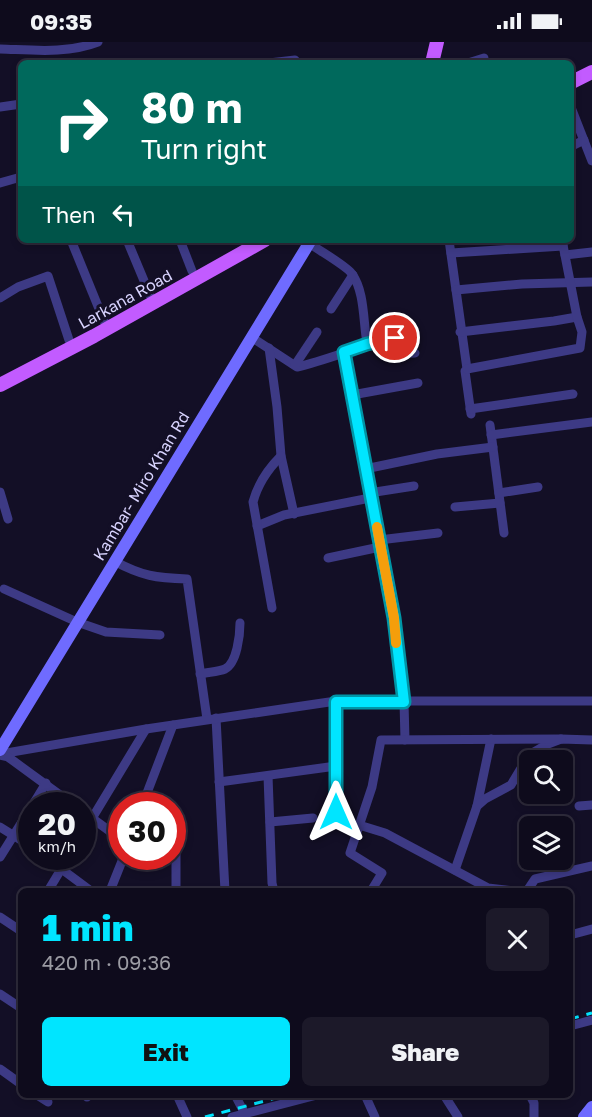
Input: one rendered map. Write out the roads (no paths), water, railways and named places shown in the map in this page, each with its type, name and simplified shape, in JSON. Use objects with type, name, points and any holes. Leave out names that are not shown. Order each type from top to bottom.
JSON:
[{"type":"main road","points":[[433,60],[437,42]]},
{"type":"main road","points":[[574,72],[592,64]]},
{"type":"main road","points":[[574,81],[592,72]]},
{"type":"main road","name":"Kambar- Miro Khan Rd","points":[[0,753],[76,622],[309,243]]},
{"type":"main road","name":"Larkana Road","points":[[0,375],[69,340],[192,271],[244,246]]},
{"type":"main road","name":"Larkana Road","points":[[0,385],[94,336],[244,246]]},
{"type":"main road","points":[[584,1117],[592,1107]]},
{"type":"street","points":[[0,49],[81,48],[98,42]]},
{"type":"street","points":[[478,60],[484,58]]},
{"type":"street","points":[[0,100],[0,107],[18,104]]},
{"type":"street","points":[[574,114],[587,143],[592,161]]},
{"type":"street","points":[[0,183],[18,178]]},
{"type":"street","points":[[72,243],[104,321]]},
{"type":"street","points":[[128,243],[150,295]]},
{"type":"street","points":[[181,243],[192,271]]},
{"type":"street","points":[[311,243],[352,273],[363,301],[367,344]]},
{"type":"street","points":[[449,243],[460,332],[467,369],[465,371],[470,412],[573,394]]},
{"type":"street","points":[[451,253],[564,247],[592,252]]},
{"type":"street","points":[[467,369],[580,348],[587,331],[577,317],[564,247]]},
{"type":"street","points":[[331,309],[353,275]]},
{"type":"street","points":[[0,298],[18,287],[48,276],[69,340]]},
{"type":"street","points":[[456,290],[522,284],[592,282]]},
{"type":"street","points":[[460,332],[577,317]]},
{"type":"street","points":[[295,365],[317,332]]},
{"type":"street","points":[[251,337],[297,367],[367,344],[395,338],[397,354],[415,353]]},
{"type":"street","points":[[269,348],[278,407],[281,456],[294,514]]},
{"type":"street","points":[[344,352],[369,496],[394,618],[404,702],[405,740]]},
{"type":"street","points":[[352,395],[418,383]]},
{"type":"street","points":[[504,533],[490,430],[592,422]]},
{"type":"street","points":[[365,469],[437,454],[493,447]]},
{"type":"street","points":[[272,608],[253,502],[256,491],[269,468],[281,456]]},
{"type":"street","points":[[257,526],[284,516],[414,486]]},
{"type":"street","points":[[499,493],[538,487]]},
{"type":"street","points":[[0,492],[8,519]]},
{"type":"street","points":[[455,507],[500,503]]},
{"type":"street","points":[[328,558],[380,544],[438,533]]},
{"type":"street","points":[[114,561],[130,570],[155,578],[187,579],[200,674],[211,719],[219,782],[225,888]]},
{"type":"street","points":[[4,589],[76,622],[106,632],[160,635]]},
{"type":"street","points":[[200,674],[225,669],[228,666],[236,653],[240,637],[240,623]]},
{"type":"street","points":[[0,753],[211,719],[336,702],[592,701]]},
{"type":"street","points":[[336,702],[336,812]]},
{"type":"street","points":[[147,792],[173,725]]},
{"type":"street","points":[[96,813],[146,729]]},
{"type":"street","points":[[477,806],[511,785],[529,755],[561,739]]},
{"type":"street","points":[[373,888],[382,873],[350,853],[372,787],[381,740],[592,740]]},
{"type":"street","points":[[455,870],[477,806],[491,740]]},
{"type":"street","points":[[0,753],[57,792]]},
{"type":"street","points":[[219,782],[336,766]]},
{"type":"street","points":[[268,776],[273,888]]},
{"type":"street","points":[[41,792],[46,783]]},
{"type":"street","points":[[579,806],[592,806]]},
{"type":"street","points":[[270,822],[313,818]]},
{"type":"street","points":[[96,820],[108,829]]},
{"type":"street","points":[[359,825],[386,833],[488,888]]},
{"type":"street","points":[[0,827],[18,838]]},
{"type":"street","points":[[0,857],[18,829]]},
{"type":"street","points":[[529,888],[535,879],[592,866]]},
{"type":"street","points":[[50,888],[61,870],[87,888]]},
{"type":"street","points":[[111,888],[118,870]]},
{"type":"street","points":[[176,870],[176,888]]},
{"type":"street","points":[[0,916],[18,929]]},
{"type":"street","points":[[573,934],[592,929]]},
{"type":"street","points":[[0,994],[18,1006]]},
{"type":"street","points":[[573,1025],[592,1020]]},
{"type":"street","points":[[0,1069],[18,1082]]},
{"type":"street","points":[[42,1098],[48,1102]]},
{"type":"street","points":[[178,1098],[187,1117]]},
{"type":"street","points":[[237,1098],[245,1114]]},
{"type":"street","points":[[232,1117],[266,1113],[308,1098]]},
{"type":"street","points":[[366,1098],[375,1117]]},
{"type":"street","points":[[446,1098],[458,1117]]},
{"type":"street","points":[[532,1098],[534,1103],[534,1117]]},
{"type":"railway","points":[[573,1018],[592,1013]]},
{"type":"railway","points":[[205,1117],[276,1098]]}]
